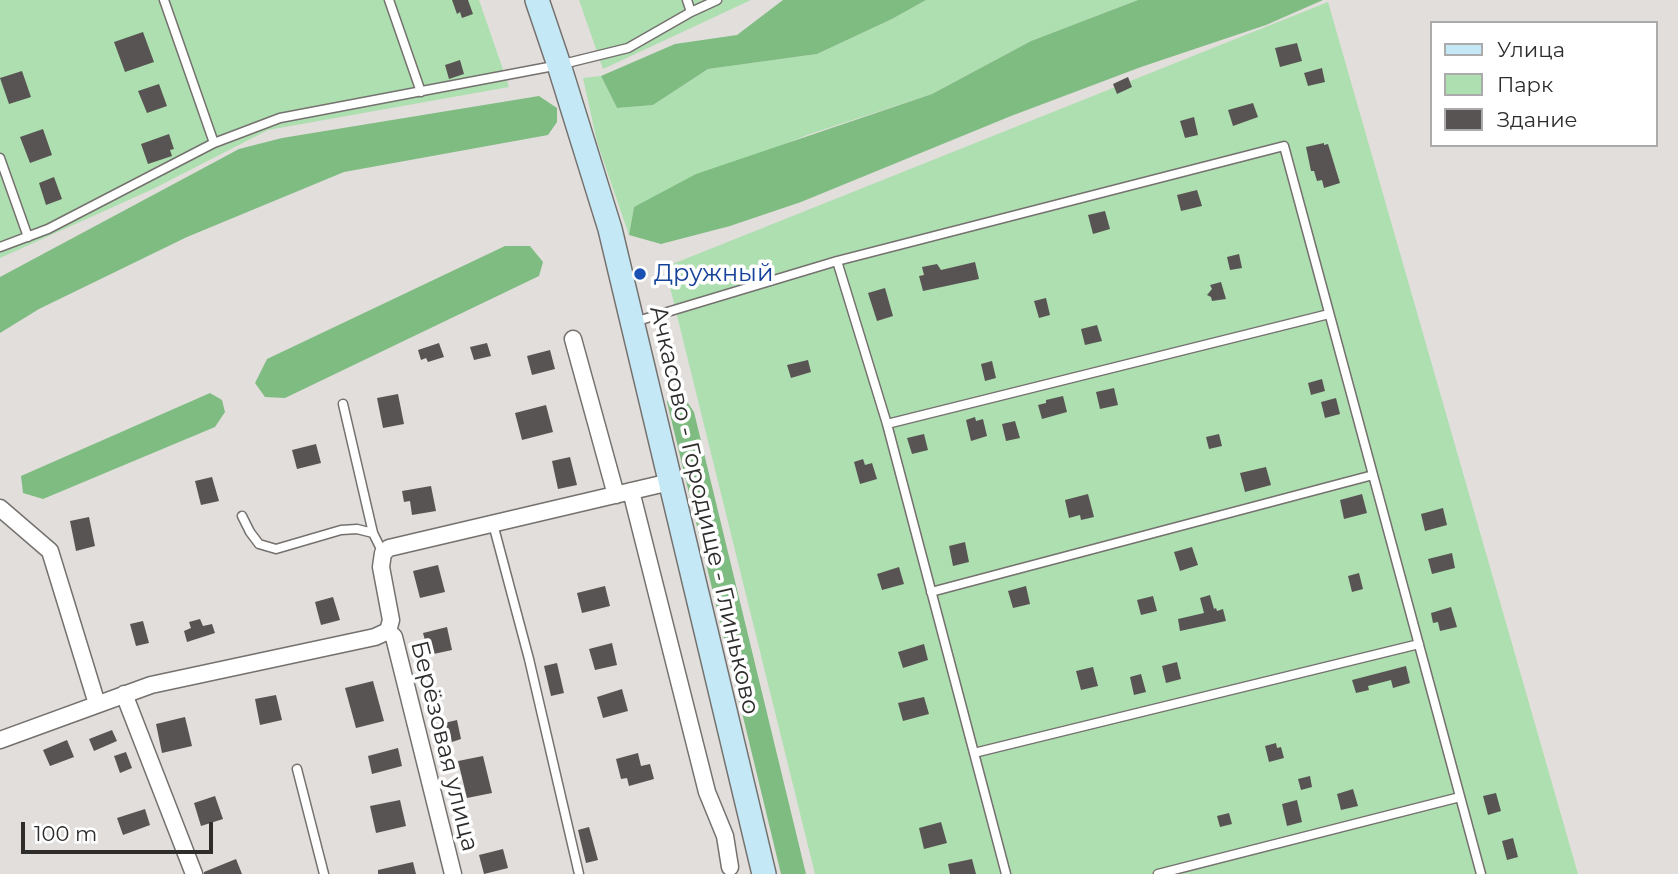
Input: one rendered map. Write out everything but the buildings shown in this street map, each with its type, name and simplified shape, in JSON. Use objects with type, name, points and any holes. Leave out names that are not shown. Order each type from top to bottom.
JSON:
[{"type":"street","name":"Ачкасово - Городище - Глиньково","points":[[537,0],[610,229],[764,874]]},
{"type":"street","points":[[573,339],[624,493],[707,792],[725,836],[730,867]]},
{"type":"street","points":[[383,553],[389,548],[670,482]]},
{"type":"street","points":[[0,508],[50,551],[97,704]]},
{"type":"street","name":"Берёзовая улица","points":[[383,553],[381,567],[391,620],[388,631],[394,637],[453,874]]},
{"type":"street","points":[[0,740],[151,685],[375,637],[388,631]]},
{"type":"street","points":[[124,694],[194,874]]},
{"type":"lane","points":[[164,0],[215,143]]},
{"type":"lane","points":[[389,0],[421,92]]},
{"type":"lane","points":[[687,0],[691,12]]},
{"type":"lane","points":[[0,247],[48,229],[215,143],[280,118],[559,65],[628,48],[717,0]]},
{"type":"lane","points":[[632,322],[837,261],[1284,146],[1481,874]]},
{"type":"lane","points":[[0,158],[28,237]]},
{"type":"lane","points":[[837,261],[887,424],[1006,874]]},
{"type":"lane","points":[[887,424],[1329,314]]},
{"type":"lane","points":[[343,404],[373,533],[383,553]]},
{"type":"lane","points":[[931,592],[1373,475]]},
{"type":"lane","points":[[242,516],[250,533],[260,544],[276,549],[341,530],[357,529],[373,533]]},
{"type":"lane","points":[[493,524],[529,659],[579,874]]},
{"type":"lane","points":[[974,753],[1419,644]]},
{"type":"lane","points":[[297,769],[324,874]]},
{"type":"lane","points":[[1158,874],[1460,797]]},
{"type":"green space","points":[[0,0],[479,0],[509,87],[268,130],[153,189],[0,258]]},
{"type":"green space","points":[[579,0],[751,0],[603,69]]},
{"type":"green space","points":[[783,0],[926,0],[817,54],[708,69],[653,105],[617,108],[601,76],[675,44],[737,35]]},
{"type":"green space","points":[[926,0],[1138,0],[1031,41],[932,94],[807,135],[634,207],[629,235],[597,142],[583,78],[601,76],[617,108],[653,105],[708,69],[817,54]]},
{"type":"green space","points":[[1138,0],[1323,0],[1266,25],[1141,67],[1011,116],[801,202],[730,226],[661,244],[629,235],[634,207],[696,174],[932,94],[1031,41]]},
{"type":"green space","points":[[1328,2],[1578,874],[815,874],[665,267]]},
{"type":"green space","points":[[539,96],[557,108],[557,122],[548,135],[344,172],[187,237],[39,309],[0,333],[0,277],[239,149],[282,138]]},
{"type":"green space","points":[[505,246],[530,246],[543,262],[539,276],[285,398],[265,397],[255,383],[267,359]]},
{"type":"green space","points":[[210,393],[222,400],[225,412],[215,427],[43,499],[23,493],[21,476]]},
{"type":"green space","points":[[672,393],[682,394],[694,412],[806,874],[781,874],[667,402]]},
{"type":"place","name":"Дружный","points":[[640,274]]}]
